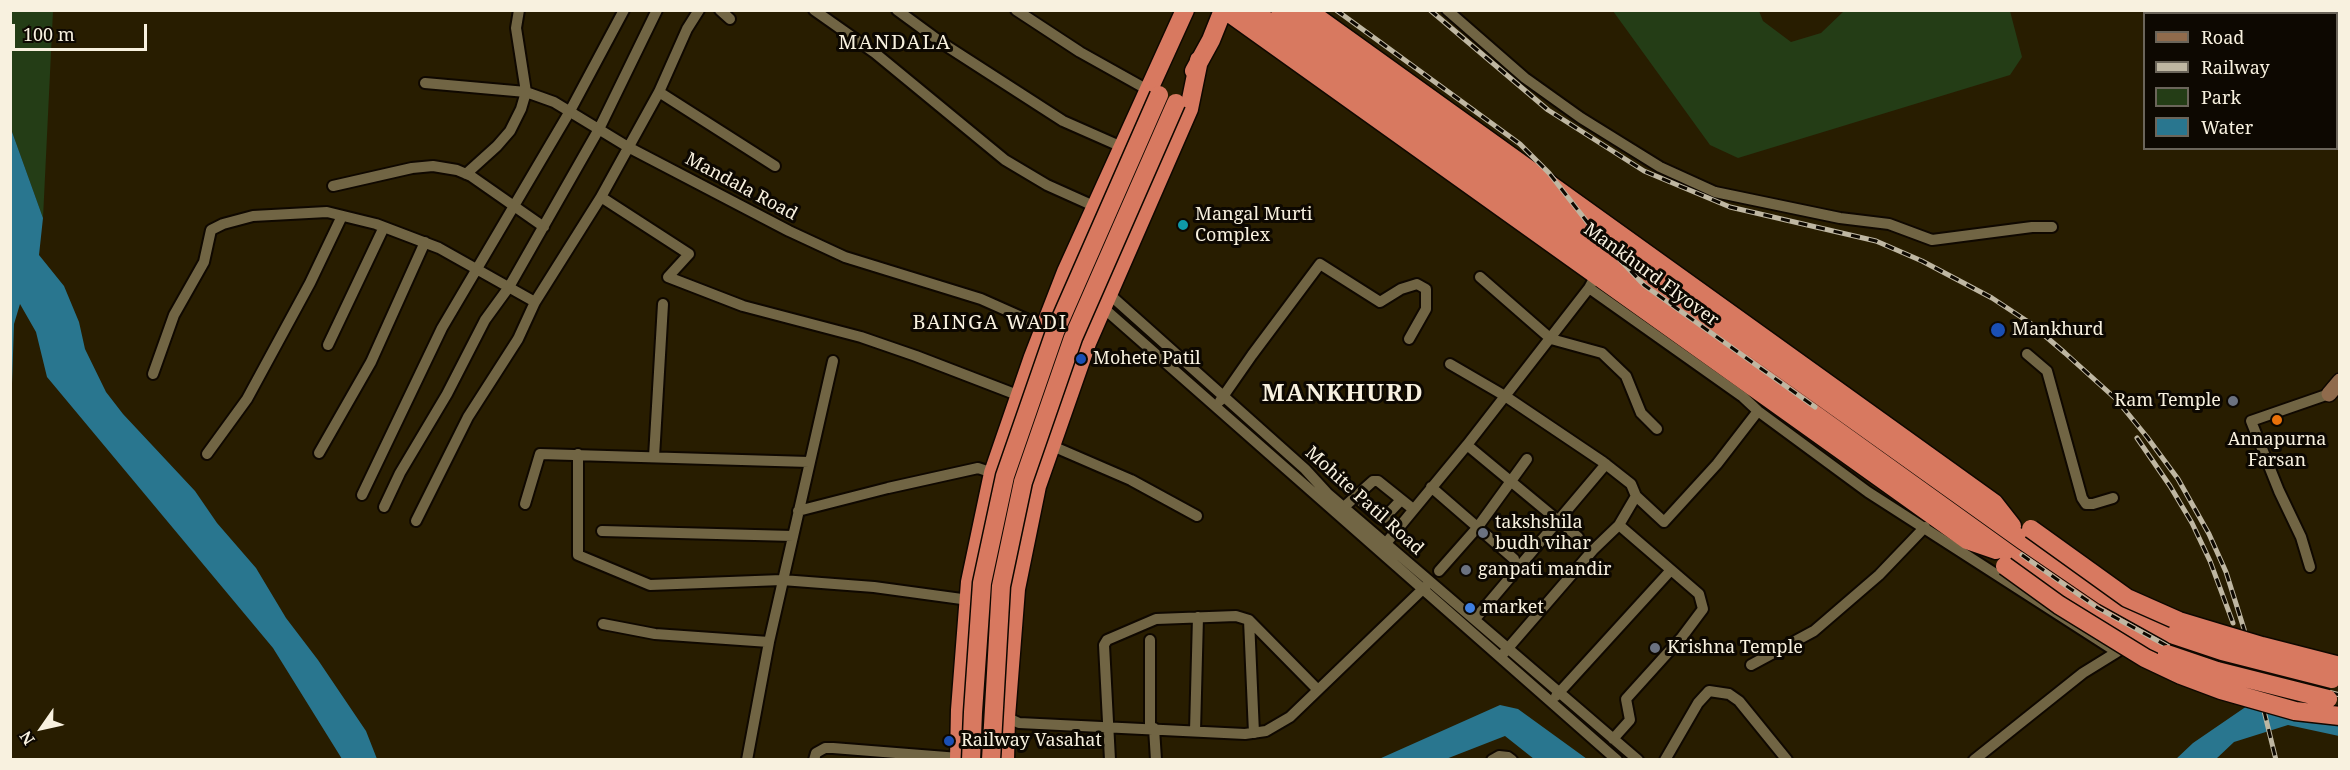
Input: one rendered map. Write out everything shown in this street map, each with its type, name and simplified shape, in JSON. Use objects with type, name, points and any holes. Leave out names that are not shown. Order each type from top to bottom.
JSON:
[{"type":"highway","points":[[963,759],[972,712],[982,584],[1005,476],[1055,332],[1185,10]]},
{"type":"highway","points":[[991,759],[1001,586],[1023,482],[1074,338],[1176,103],[1211,40],[1224,10],[1590,271],[1749,393],[1981,521],[2017,548],[2174,635],[2222,651],[2337,675]]},
{"type":"highway","name":"Mankhurd Flyover","points":[[1252,10],[1590,271],[1637,286],[1981,521]]},
{"type":"highway","name":"Mankhurd Flyover","points":[[1280,10],[1582,226],[1981,521]]},
{"type":"highway","points":[[1306,10],[2017,548],[2095,613],[2167,654],[2217,671],[2334,701]]},
{"type":"highway","points":[[1211,40],[1235,31],[1252,30]]},
{"type":"highway","points":[[1005,759],[1016,589],[1029,518],[1050,445],[1087,343],[1189,109],[1199,60]]},
{"type":"highway","points":[[963,759],[960,710],[969,600],[978,541],[993,473],[1044,327],[1064,278],[1122,147],[1153,92]]},
{"type":"highway","points":[[2017,548],[2179,621],[2262,646],[2337,675]]},
{"type":"highway","points":[[2017,548],[2059,606],[2145,658],[2221,690],[2295,711],[2340,716]]},
{"type":"street","points":[[466,174],[510,131],[521,109],[526,92],[516,28],[519,10]]},
{"type":"street","points":[[362,495],[442,328],[570,111],[624,10]]},
{"type":"street","points":[[384,507],[400,473],[447,394],[485,320],[509,287],[599,129],[657,10]]},
{"type":"street","points":[[416,521],[460,432],[518,339],[535,302],[602,197],[659,92],[687,29],[699,10]]},
{"type":"street","points":[[720,10],[730,19]]},
{"type":"street","points":[[813,10],[875,52],[1005,160],[1047,185],[1096,207]]},
{"type":"street","points":[[897,10],[942,43],[1063,121],[1122,147]]},
{"type":"street","points":[[1016,10],[1080,52],[1153,92]]},
{"type":"street","points":[[1447,10],[1525,78],[1581,118],[1660,167],[1715,192],[1840,218],[1889,224],[1932,240],[2032,227],[2052,227]]},
{"type":"street","name":"Mandala Road","points":[[425,83],[526,92],[554,102],[628,147],[789,231],[845,257],[981,299],[1044,327]]},
{"type":"street","points":[[659,92],[775,166]]},
{"type":"street","points":[[333,186],[390,172],[433,166],[457,170],[544,227]]},
{"type":"street","points":[[602,197],[689,254],[668,277],[743,306],[872,341],[1020,396]]},
{"type":"street","points":[[153,374],[174,315],[204,262],[211,230],[223,224],[253,216],[327,212],[384,227],[425,242],[535,302]]},
{"type":"street","points":[[207,454],[252,391],[325,255],[342,216]]},
{"type":"street","points":[[328,345],[384,227]]},
{"type":"street","points":[[319,453],[371,362],[425,242]]},
{"type":"street","points":[[1216,406],[1320,264],[1380,302],[1401,289],[1417,284],[1426,289],[1426,309],[1408,339]]},
{"type":"street","points":[[1330,501],[1382,547],[1467,446],[1551,339],[1590,271]]},
{"type":"street","points":[[1480,277],[1551,339],[1602,353],[1626,376],[1641,414],[1657,429]]},
{"type":"street","name":"Mohite Patil Road","points":[[1064,278],[1106,300],[1224,397],[1264,442],[1305,469],[1330,501],[1344,507],[1382,547],[1427,586],[1475,620],[1638,759]]},
{"type":"street","points":[[1106,300],[1216,406],[1264,442]]},
{"type":"street","points":[[654,457],[663,304]]},
{"type":"street","points":[[2027,354],[2047,371],[2082,498],[2086,504],[2093,504],[2113,498]]},
{"type":"street","points":[[747,759],[769,642],[833,361]]},
{"type":"street","points":[[1450,364],[1505,396],[1606,464],[1631,484],[1636,496],[1664,522],[1717,464],[1758,411]]},
{"type":"street","points":[[2310,567],[2301,537],[2279,491],[2252,421],[2334,393],[2340,381]]},
{"type":"street","points":[[1749,393],[1758,411],[1868,492],[2117,652],[2083,673],[1974,759]]},
{"type":"street","points":[[1050,445],[1131,480],[1197,516]]},
{"type":"street","points":[[1467,446],[1578,537]]},
{"type":"street","points":[[525,504],[540,454],[809,462]]},
{"type":"street","points":[[578,454],[578,555],[650,585],[782,583],[874,587],[969,600]]},
{"type":"street","points":[[1439,571],[1477,528],[1527,459]]},
{"type":"street","points":[[1475,620],[1606,464]]},
{"type":"street","points":[[798,511],[978,468],[993,473]]},
{"type":"street","points":[[1344,507],[1373,481],[1377,481],[1413,509]]},
{"type":"street","points":[[1431,487],[1514,559]]},
{"type":"street","points":[[1355,496],[1380,518],[1384,518],[1401,500]]},
{"type":"street","points":[[1500,657],[1593,550],[1619,525],[1636,496]]},
{"type":"street","points":[[1613,739],[1630,720],[1626,699],[1682,637],[1703,609],[1699,594],[1619,525]]},
{"type":"street","points":[[1750,666],[1814,631],[1879,575],[1925,527]]},
{"type":"street","points":[[602,531],[794,536]]},
{"type":"street","points":[[1551,703],[1671,570]]},
{"type":"street","points":[[960,710],[1006,717],[1019,723],[1254,733],[1266,731],[1290,717],[1427,586],[1500,657],[1617,759]]},
{"type":"street","points":[[1110,759],[1104,645],[1107,640],[1156,619],[1236,616],[1249,620],[1317,689]]},
{"type":"street","points":[[1195,731],[1198,617]]},
{"type":"street","points":[[1249,620],[1254,733]]},
{"type":"street","points":[[603,624],[655,634],[769,642]]},
{"type":"street","points":[[1150,640],[1152,728],[1156,759]]},
{"type":"street","points":[[1665,759],[1698,703],[1709,691],[1729,694],[1739,701],[1787,759]]},
{"type":"street","points":[[1572,721],[1581,711]]},
{"type":"street","points":[[814,759],[816,753],[825,748],[963,759]]},
{"type":"street","points":[[1492,759],[1499,756],[1512,759]]},
{"type":"green space","points":[[11,11],[53,11],[43,218],[11,129]]},
{"type":"green space","points":[[1613,11],[1759,11],[1763,21],[1791,42],[1821,33],[1844,11],[2010,11],[2022,57],[2010,75],[1738,158],[1710,145]]},
{"type":"green space","points":[[2235,11],[2339,11],[2339,17],[2338,12]]},
{"type":"water","points":[[11,129],[43,218],[39,255],[64,286],[79,322],[85,349],[106,392],[123,414],[195,491],[217,523],[256,568],[286,618],[318,660],[366,731],[377,759],[342,759],[273,648],[47,377],[36,332],[20,304],[14,324],[11,413]]},
{"type":"water","points":[[1500,705],[1518,709],[1587,759],[1534,759],[1505,736],[1446,759],[1379,759]]},
{"type":"water","points":[[2247,706],[2339,719],[2339,736],[2288,725],[2234,742],[2216,759],[2175,760],[2193,743]]},
{"type":"railway","points":[[1336,10],[1520,144],[1549,173],[1602,241],[1644,285],[1815,407]]},
{"type":"railway","points":[[1430,10],[1548,110],[1644,171],[1730,207],[1876,241],[1922,261],[1992,298],[2030,323],[2065,353],[2116,399],[2147,437],[2178,479],[2209,534],[2226,572],[2244,629],[2276,760]]},
{"type":"railway","points":[[2137,438],[2192,523],[2210,561],[2233,623]]},
{"type":"railway","points":[[2022,555],[2098,608],[2169,647],[2218,664],[2340,695]]},
{"type":"place","name":"Mangal Murti Complex","points":[[1183,225]]},
{"type":"place","name":"Mankhurd","points":[[1998,330]]},
{"type":"place","name":"Mohete Patil","points":[[1081,359]]},
{"type":"place","name":"Ram Temple","points":[[2233,401]]},
{"type":"place","name":"Annapurna Farsan","points":[[2277,420]]},
{"type":"place","name":"takshshila budh vihar","points":[[1483,533]]},
{"type":"place","name":"ganpati mandir","points":[[1466,570]]},
{"type":"place","name":"market","points":[[1470,608]]},
{"type":"place","name":"Krishna Temple","points":[[1655,648]]},
{"type":"place","name":"Railway Vasahat","points":[[949,741]]},
{"type":"district","name":"MANDALA","points":[[895,43]]},
{"type":"district","name":"BAINGA WADI","points":[[990,323]]},
{"type":"district","name":"MANKHURD","points":[[1343,394]]}]
